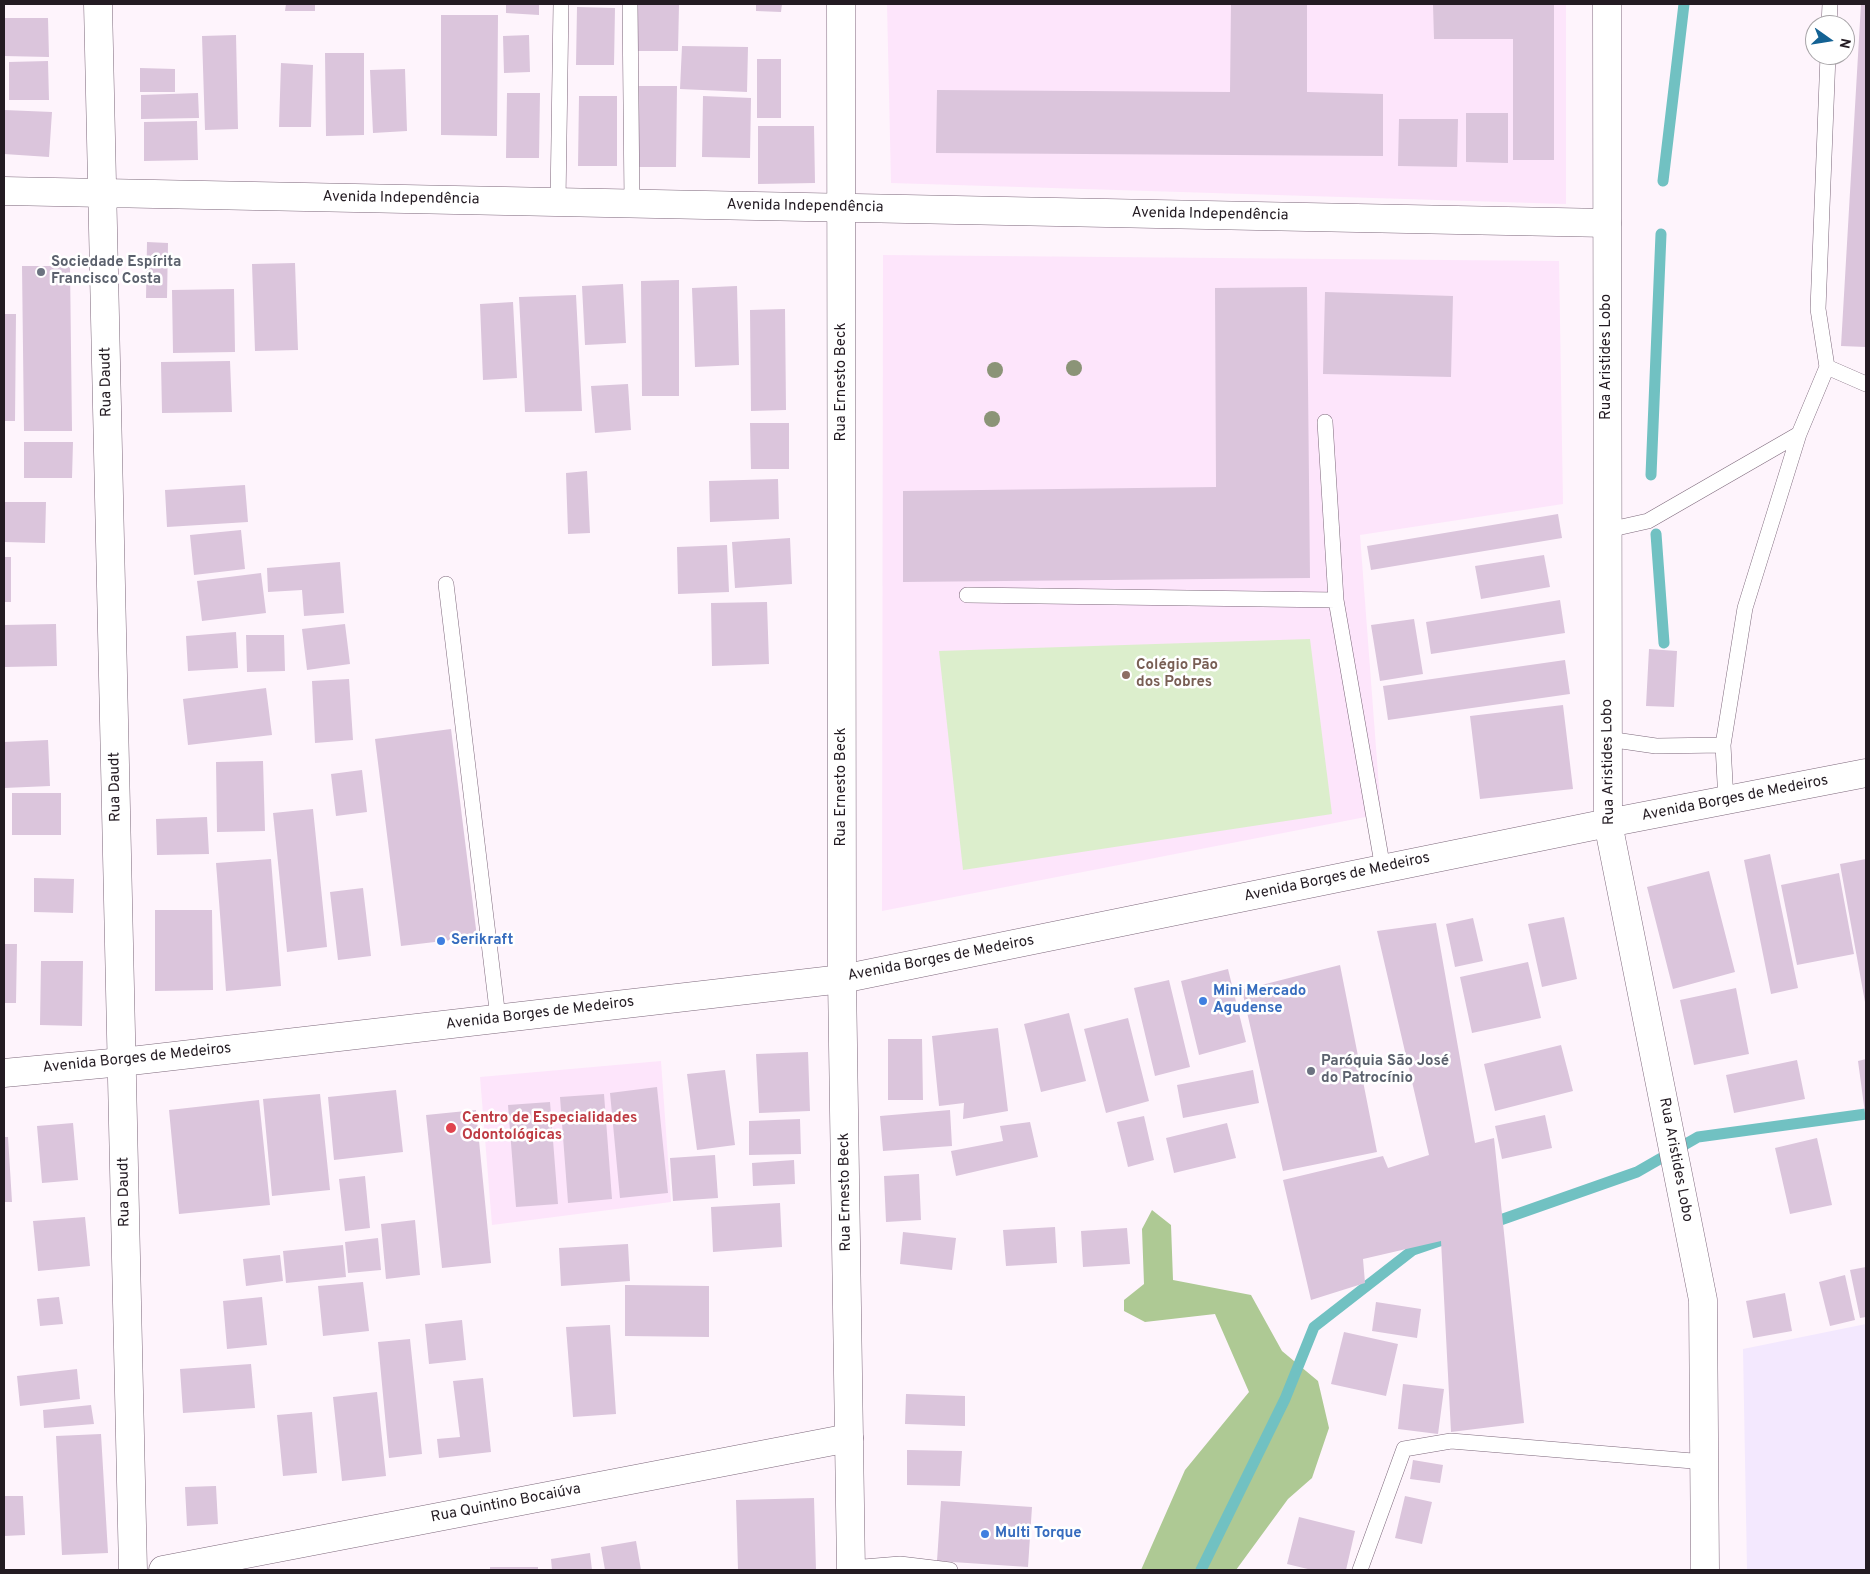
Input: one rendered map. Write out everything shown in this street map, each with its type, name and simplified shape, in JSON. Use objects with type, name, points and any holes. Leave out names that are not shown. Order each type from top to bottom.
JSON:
[{"type":"street","name":"Rua Daudt","points":[[98,4],[134,1570]]},
{"type":"street","name":"Rua Ernesto Beck","points":[[841,4],[842,979],[851,1569]]},
{"type":"street","name":"Rua Aristides Lobo","points":[[1607,4],[1608,823],[1703,1300],[1705,1570]]},
{"type":"street","name":"Avenida Independência","points":[[4,191],[1607,223]]},
{"type":"street","name":"Avenida Borges de Medeiros","points":[[4,1073],[122,1062],[842,979],[1608,823],[1866,773]]},
{"type":"street","name":"Rua Quintino Bocaiúva","points":[[163,1570],[849,1438]]},
{"type":"lane","points":[[558,202],[561,4]]},
{"type":"lane","points":[[630,4],[632,203]]},
{"type":"lane","points":[[1726,801],[1723,745],[1745,608],[1799,434],[1828,367],[1818,309],[1828,65]]},
{"type":"lane","points":[[1828,367],[1866,384]]},
{"type":"lane","points":[[1326,422],[1336,600],[1383,869]]},
{"type":"lane","points":[[1608,530],[1648,521],[1799,434]]},
{"type":"lane","points":[[446,584],[498,1018]]},
{"type":"lane","points":[[967,595],[1336,600]]},
{"type":"lane","points":[[1608,739],[1656,746],[1723,745]]},
{"type":"lane","points":[[1360,1570],[1404,1449],[1451,1441],[1705,1462]]},
{"type":"lane","points":[[851,1569],[900,1564],[950,1570]]},
{"type":"shaded area","points":[[887,4],[1566,4],[1566,204],[891,183]]},
{"type":"shaded area","name":"Colégio Pão dos Pobres","points":[[883,255],[1559,261],[1563,504],[1360,535],[1381,814],[882,911]]},
{"type":"shaded area","points":[[661,1061],[671,1202],[492,1225],[480,1077]]},
{"type":"shaded area","points":[[1866,1324],[1866,1570],[1747,1570],[1743,1349]]},
{"type":"green space","points":[[1310,639],[1332,814],[963,870],[939,651]]},
{"type":"green space","points":[[1152,1210],[1171,1225],[1173,1280],[1251,1295],[1282,1351],[1318,1381],[1329,1428],[1312,1478],[1288,1499],[1236,1570],[1141,1570],[1185,1470],[1249,1392],[1215,1314],[1145,1322],[1124,1311],[1124,1300],[1144,1284],[1142,1229]]},
{"type":"building","points":[[286,4],[315,4],[315,11],[285,11]]},
{"type":"building","points":[[506,4],[539,4],[539,15],[506,13]]},
{"type":"building","points":[[638,4],[679,5],[678,51],[637,51]]},
{"type":"building","points":[[756,4],[782,4],[781,12],[756,11]]},
{"type":"building","points":[[1231,4],[1307,4],[1307,92],[1383,94],[1383,156],[936,153],[937,90],[1230,92]]},
{"type":"building","points":[[1433,4],[1554,4],[1554,160],[1513,160],[1513,39],[1434,39]]},
{"type":"building","points":[[1861,4],[1866,4],[1866,347],[1841,346]]},
{"type":"building","points":[[577,7],[615,8],[614,65],[576,65]]},
{"type":"building","points":[[441,15],[498,15],[497,136],[441,135]]},
{"type":"building","points":[[4,18],[48,18],[49,57],[4,56]]},
{"type":"building","points":[[236,35],[238,129],[205,130],[202,36]]},
{"type":"building","points":[[529,35],[530,72],[504,73],[503,36]]},
{"type":"building","points":[[682,46],[748,47],[747,92],[680,89]]},
{"type":"building","points":[[325,53],[364,53],[364,135],[326,136]]},
{"type":"building","points":[[757,59],[781,59],[781,118],[757,118]]},
{"type":"building","points":[[48,61],[49,100],[9,100],[9,62]]},
{"type":"building","points":[[281,63],[313,65],[311,127],[279,127]]},
{"type":"building","points":[[140,68],[175,69],[175,92],[140,92]]},
{"type":"building","points":[[405,69],[407,131],[373,133],[370,70]]},
{"type":"building","points":[[638,86],[677,86],[676,167],[637,167]]},
{"type":"building","points":[[198,93],[199,118],[141,119],[141,95]]},
{"type":"building","points":[[507,93],[540,93],[539,158],[506,158]]},
{"type":"building","points":[[579,96],[617,96],[617,166],[578,166]]},
{"type":"building","points":[[703,96],[751,98],[750,158],[702,157]]},
{"type":"building","points":[[4,110],[52,112],[49,157],[4,154]]},
{"type":"building","points":[[1466,113],[1508,113],[1508,163],[1466,162]]},
{"type":"building","points":[[1399,119],[1458,119],[1457,167],[1398,166]]},
{"type":"building","points":[[197,121],[198,160],[144,161],[144,122]]},
{"type":"building","points":[[758,126],[814,126],[815,183],[758,184]]},
{"type":"building","points":[[147,242],[168,243],[167,298],[146,298]]},
{"type":"building","points":[[295,263],[298,350],[255,351],[252,264]]},
{"type":"building","points":[[22,266],[70,266],[72,431],[24,431]]},
{"type":"building","points":[[679,280],[679,396],[642,396],[641,281]]},
{"type":"building","points":[[623,284],[626,343],[585,345],[582,286]]},
{"type":"building","points":[[737,286],[739,365],[695,367],[692,288]]},
{"type":"building","points":[[1307,287],[1310,578],[903,582],[903,491],[1216,487],[1215,288]]},
{"type":"building","points":[[234,289],[235,352],[173,353],[172,290]]},
{"type":"building","points":[[1325,292],[1453,296],[1451,377],[1323,374]]},
{"type":"building","points":[[576,295],[582,411],[525,412],[519,297]]},
{"type":"building","points":[[513,302],[517,378],[483,380],[480,304]]},
{"type":"building","points":[[785,309],[786,410],[751,411],[750,310]]},
{"type":"building","points":[[4,314],[16,314],[15,421],[4,421]]},
{"type":"building","points":[[230,361],[232,412],[162,413],[161,362]]},
{"type":"building","points":[[628,384],[631,430],[595,433],[591,386]]},
{"type":"building","points":[[750,423],[789,423],[789,469],[751,469]]},
{"type":"building","points":[[24,442],[73,442],[72,478],[24,478]]},
{"type":"building","points":[[587,471],[590,533],[568,534],[566,473]]},
{"type":"building","points":[[778,479],[779,519],[710,522],[709,481]]},
{"type":"building","points":[[245,485],[248,522],[167,527],[165,490]]},
{"type":"building","points":[[4,502],[46,502],[45,543],[4,542]]},
{"type":"building","points":[[1558,514],[1562,538],[1371,570],[1367,546]]},
{"type":"building","points":[[241,530],[245,569],[194,575],[190,535]]},
{"type":"building","points":[[790,538],[792,584],[735,588],[732,542]]},
{"type":"building","points":[[727,545],[729,592],[678,594],[677,547]]},
{"type":"building","points":[[1544,555],[1550,587],[1481,599],[1475,566]]},
{"type":"building","points":[[4,557],[11,557],[11,602],[4,602]]},
{"type":"building","points":[[340,562],[344,613],[304,616],[302,590],[268,592],[267,568]]},
{"type":"building","points":[[261,573],[266,613],[202,621],[197,581]]},
{"type":"building","points":[[1560,600],[1565,633],[1431,654],[1426,622]]},
{"type":"building","points":[[767,602],[769,664],[712,666],[711,603]]},
{"type":"building","points":[[1414,619],[1423,674],[1380,681],[1371,625]]},
{"type":"building","points":[[56,624],[57,666],[4,667],[4,625]]},
{"type":"building","points":[[345,624],[350,664],[307,670],[302,629]]},
{"type":"building","points":[[236,632],[238,668],[188,671],[186,636]]},
{"type":"building","points":[[246,635],[284,635],[285,671],[247,672]]},
{"type":"building","points":[[1649,649],[1677,651],[1674,707],[1646,706]]},
{"type":"building","points":[[1565,660],[1570,694],[1388,720],[1383,686]]},
{"type":"building","points":[[349,679],[353,740],[315,743],[312,681]]},
{"type":"building","points":[[266,688],[272,735],[188,745],[183,699]]},
{"type":"building","points":[[1563,705],[1573,789],[1480,799],[1470,716]]},
{"type":"building","points":[[451,729],[477,937],[401,946],[375,739]]},
{"type":"building","points":[[48,740],[50,786],[4,788],[4,742]]},
{"type":"building","points":[[263,761],[265,831],[217,832],[216,762]]},
{"type":"building","points":[[362,770],[367,812],[336,816],[331,774]]},
{"type":"building","points":[[12,793],[61,793],[61,835],[12,835]]},
{"type":"building","points":[[313,809],[327,947],[287,952],[273,813]]},
{"type":"building","points":[[207,817],[209,854],[157,855],[156,819]]},
{"type":"building","points":[[1770,854],[1798,988],[1771,994],[1744,860]]},
{"type":"building","points":[[271,859],[281,986],[226,991],[216,863]]},
{"type":"building","points":[[1866,859],[1866,1002],[1865,1002],[1840,864]]},
{"type":"building","points":[[1709,871],[1735,972],[1673,989],[1647,887]]},
{"type":"building","points":[[1839,873],[1854,954],[1797,965],[1781,885]]},
{"type":"building","points":[[34,878],[74,879],[73,913],[34,912]]},
{"type":"building","points":[[363,888],[371,956],[338,960],[330,892]]},
{"type":"building","points":[[155,910],[212,910],[213,990],[155,991]]},
{"type":"building","points":[[1564,917],[1577,979],[1542,987],[1528,924]]},
{"type":"building","points":[[1473,918],[1483,961],[1455,967],[1446,924]]},
{"type":"building","points":[[1436,923],[1475,1143],[1494,1138],[1524,1423],[1451,1432],[1441,1241],[1363,1259],[1365,1283],[1311,1300],[1283,1180],[1383,1156],[1388,1168],[1429,1155],[1377,931]]},
{"type":"building","points":[[4,944],[17,944],[16,1003],[4,1003]]},
{"type":"building","points":[[41,961],[83,961],[82,1026],[40,1025]]},
{"type":"building","points":[[1528,962],[1541,1018],[1472,1033],[1460,977]]},
{"type":"building","name":"Paróquia São José do Patrocínio","points":[[1340,965],[1377,1152],[1283,1171],[1242,990]]},
{"type":"building","points":[[1228,969],[1246,1042],[1199,1055],[1181,981]]},
{"type":"building","points":[[1169,980],[1190,1067],[1155,1076],[1134,988]]},
{"type":"building","points":[[1736,988],[1749,1054],[1694,1065],[1680,1000]]},
{"type":"building","points":[[1069,1013],[1086,1081],[1041,1092],[1024,1024]]},
{"type":"building","points":[[1128,1018],[1149,1101],[1106,1113],[1084,1029]]},
{"type":"building","points":[[998,1028],[1008,1111],[963,1119],[964,1103],[939,1106],[932,1036]]},
{"type":"building","points":[[888,1039],[922,1039],[923,1100],[888,1100]]},
{"type":"building","points":[[1561,1045],[1573,1091],[1495,1111],[1484,1064]]},
{"type":"building","points":[[808,1052],[810,1111],[759,1113],[756,1054]]},
{"type":"building","points":[[1866,1059],[1866,1113],[1865,1113],[1858,1061]]},
{"type":"building","points":[[1797,1060],[1805,1099],[1734,1113],[1726,1075]]},
{"type":"building","points":[[725,1070],[735,1145],[697,1150],[687,1074]]},
{"type":"building","points":[[1253,1070],[1259,1103],[1183,1118],[1177,1085]]},
{"type":"building","points":[[657,1087],[668,1193],[620,1198],[610,1093]]},
{"type":"building","points":[[396,1090],[403,1152],[334,1160],[328,1097]]},
{"type":"building","points":[[320,1094],[330,1190],[272,1196],[263,1099]]},
{"type":"building","points":[[604,1094],[612,1199],[568,1203],[560,1097]]},
{"type":"building","points":[[259,1100],[270,1205],[179,1214],[169,1110]]},
{"type":"building","points":[[550,1102],[558,1204],[516,1207],[508,1105]]},
{"type":"building","points":[[476,1110],[491,1263],[442,1268],[426,1115]]},
{"type":"building","points":[[950,1110],[952,1146],[883,1151],[880,1116]]},
{"type":"building","points":[[1545,1115],[1552,1148],[1502,1159],[1495,1126]]},
{"type":"building","points":[[1144,1116],[1154,1160],[1128,1167],[1117,1122]]},
{"type":"building","points":[[800,1119],[801,1154],[749,1155],[749,1121]]},
{"type":"building","points":[[1030,1122],[1038,1157],[956,1176],[951,1151],[1003,1141],[1000,1126]]},
{"type":"building","points":[[73,1123],[78,1180],[42,1183],[37,1126]]},
{"type":"building","points":[[1227,1123],[1236,1158],[1174,1173],[1166,1138]]},
{"type":"building","points":[[4,1137],[8,1137],[12,1202],[4,1202]]},
{"type":"building","points":[[1817,1138],[1832,1205],[1790,1214],[1775,1148]]},
{"type":"building","points":[[715,1155],[718,1198],[673,1201],[670,1158]]},
{"type":"building","points":[[794,1160],[795,1184],[753,1186],[752,1163]]},
{"type":"building","points":[[919,1174],[921,1220],[886,1222],[884,1176]]},
{"type":"building","points":[[365,1176],[370,1228],[345,1231],[339,1179]]},
{"type":"building","points":[[780,1203],[782,1247],[713,1252],[711,1207]]},
{"type":"building","points":[[85,1217],[90,1266],[38,1271],[33,1221]]},
{"type":"building","points":[[415,1220],[420,1275],[386,1279],[381,1224]]},
{"type":"building","points":[[1055,1227],[1057,1263],[1006,1266],[1003,1230]]},
{"type":"building","points":[[1127,1228],[1130,1264],[1083,1267],[1081,1231]]},
{"type":"building","points":[[903,1232],[956,1238],[952,1270],[900,1264]]},
{"type":"building","points":[[378,1238],[381,1270],[348,1273],[345,1242]]},
{"type":"building","points":[[628,1244],[630,1281],[561,1286],[559,1248]]},
{"type":"building","points":[[343,1245],[346,1277],[286,1283],[283,1251]]},
{"type":"building","points":[[280,1255],[283,1281],[246,1286],[243,1259]]},
{"type":"building","points":[[1866,1267],[1866,1317],[1860,1318],[1850,1270]]},
{"type":"building","points":[[1845,1275],[1855,1320],[1830,1326],[1819,1282]]},
{"type":"building","points":[[363,1282],[369,1331],[323,1336],[318,1286]]},
{"type":"building","points":[[625,1285],[709,1286],[709,1337],[625,1336]]},
{"type":"building","points":[[1785,1293],[1792,1331],[1753,1338],[1746,1301]]},
{"type":"building","points":[[59,1297],[63,1324],[40,1326],[37,1299]]},
{"type":"building","points":[[262,1297],[267,1345],[227,1349],[223,1301]]},
{"type":"building","points":[[1376,1302],[1421,1309],[1417,1338],[1372,1331]]},
{"type":"building","points":[[462,1320],[466,1360],[429,1364],[425,1324]]},
{"type":"building","points":[[610,1325],[616,1414],[573,1417],[566,1327]]},
{"type":"building","points":[[1344,1332],[1398,1344],[1386,1396],[1331,1384]]},
{"type":"building","points":[[410,1339],[422,1454],[389,1458],[378,1342]]},
{"type":"building","points":[[251,1364],[255,1408],[183,1413],[180,1369]]},
{"type":"building","points":[[77,1369],[80,1399],[20,1406],[17,1376]]},
{"type":"building","points":[[483,1378],[491,1452],[439,1458],[437,1439],[460,1437],[453,1381]]},
{"type":"building","points":[[1403,1384],[1444,1389],[1438,1434],[1398,1429]]},
{"type":"building","points":[[377,1392],[386,1476],[342,1481],[333,1397]]},
{"type":"building","points":[[906,1394],[965,1396],[965,1426],[905,1424]]},
{"type":"building","points":[[91,1405],[94,1424],[44,1428],[43,1410]]},
{"type":"building","points":[[312,1412],[317,1473],[283,1476],[277,1415]]},
{"type":"building","points":[[101,1434],[108,1553],[62,1555],[56,1436]]},
{"type":"building","points":[[907,1450],[962,1451],[960,1486],[907,1485]]},
{"type":"building","points":[[1413,1460],[1443,1465],[1440,1483],[1410,1479]]},
{"type":"building","points":[[216,1486],[218,1524],[187,1526],[185,1487]]},
{"type":"building","points":[[4,1496],[23,1496],[25,1535],[4,1536]]},
{"type":"building","points":[[1405,1496],[1432,1502],[1422,1544],[1395,1538]]},
{"type":"building","points":[[814,1498],[816,1570],[738,1570],[736,1500]]},
{"type":"building","name":"Multi Torque","points":[[941,1501],[1032,1507],[1028,1567],[937,1561]]},
{"type":"building","points":[[1299,1517],[1355,1531],[1346,1570],[1312,1570],[1287,1564]]},
{"type":"building","points":[[636,1541],[641,1570],[605,1570],[601,1547]]},
{"type":"building","points":[[590,1553],[592,1570],[552,1570],[551,1559]]},
{"type":"building","points":[[490,1567],[538,1567],[538,1570],[490,1570]]},
{"type":"waterway","points":[[1663,181],[1684,4]]},
{"type":"waterway","points":[[1651,475],[1661,234]]},
{"type":"waterway","points":[[1656,534],[1664,643]]},
{"type":"waterway","points":[[1489,1224],[1637,1172],[1698,1137],[1866,1114]]},
{"type":"waterway","points":[[1201,1570],[1285,1399],[1314,1327],[1413,1250],[1451,1237]]},
{"type":"place","name":"Sociedade Espírita Francisco Costa","points":[[41,272]]},
{"type":"place","name":"Colégio Pão dos Pobres","points":[[1126,675]]},
{"type":"place","name":"Serikraft","points":[[441,941]]},
{"type":"place","name":"Mini Mercado Agudense","points":[[1203,1001]]},
{"type":"place","name":"Paróquia São José do Patrocínio","points":[[1311,1071]]},
{"type":"place","name":"Centro de Especialidades Odontológicas","points":[[451,1128]]},
{"type":"place","name":"Multi Torque","points":[[985,1534]]}]
